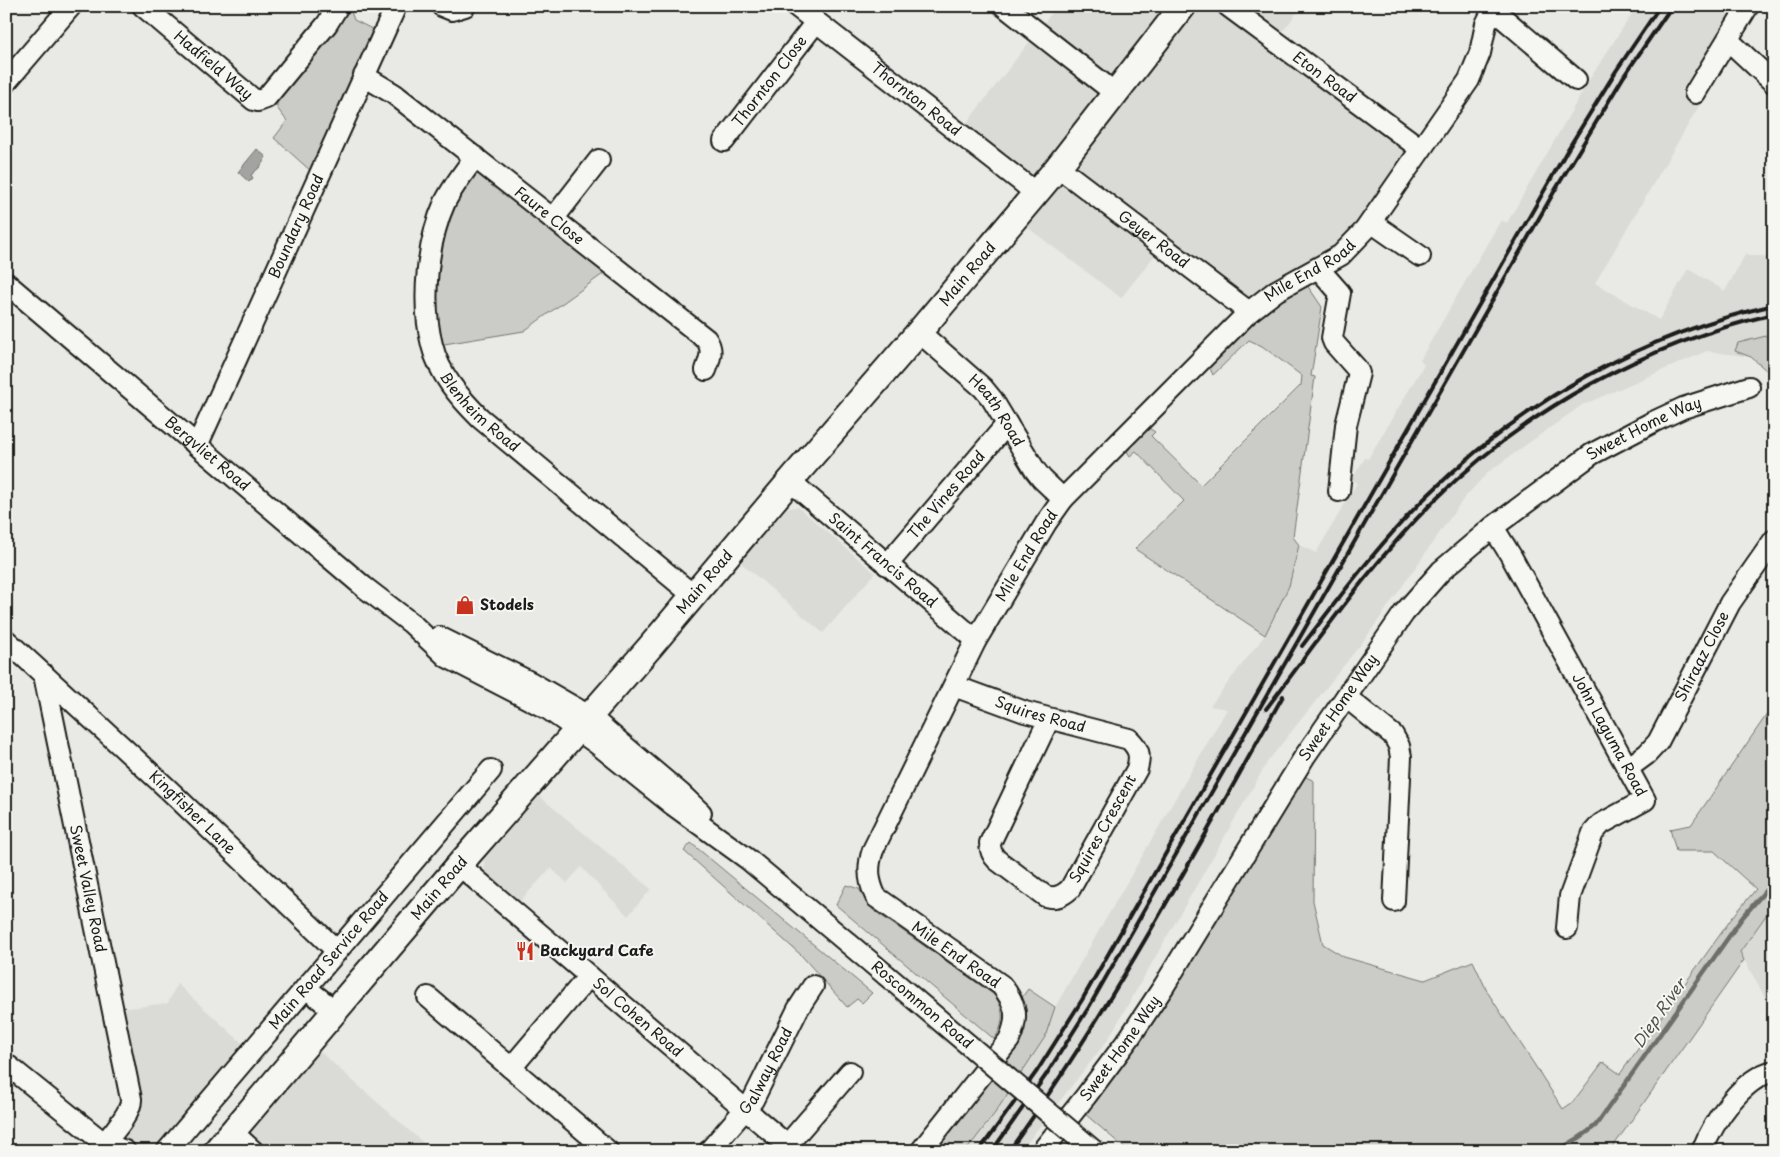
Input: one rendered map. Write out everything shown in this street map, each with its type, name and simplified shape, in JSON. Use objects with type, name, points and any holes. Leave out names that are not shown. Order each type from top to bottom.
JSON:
[{"type":"main road","name":"Main Road","points":[[216,1151],[459,865],[694,596],[790,481],[919,332],[1058,166],[1183,6]]},
{"type":"street","points":[[6,82],[71,6]]},
{"type":"street","name":"Hadfield Way","points":[[143,6],[254,100],[258,101],[266,98],[328,24],[338,6]]},
{"type":"street","name":"Boundary Road","points":[[197,446],[396,6]]},
{"type":"street","points":[[442,6],[452,10],[465,6]]},
{"type":"street","name":"Thornton Road","points":[[796,6],[1036,193]]},
{"type":"street","points":[[1004,6],[1116,92]]},
{"type":"street","name":"Eton Road","points":[[1228,6],[1421,150]]},
{"type":"street","points":[[1695,93],[1748,6]]},
{"type":"street","points":[[1492,7],[1576,80]]},
{"type":"street","name":"Mile End Road","points":[[921,1151],[1008,1040],[1014,1029],[1016,1018],[1012,1000],[1001,985],[876,897],[871,887],[868,867],[873,850],[976,640],[1046,523],[1063,499],[1249,312],[1276,291],[1341,255],[1371,222],[1469,80],[1480,53],[1486,24],[1492,7]]},
{"type":"street","name":"Thornton Close","points":[[724,141],[816,22]]},
{"type":"street","points":[[1728,40],[1774,83]]},
{"type":"street","name":"Faure Close","points":[[364,76],[394,94],[706,339],[711,346],[711,356],[706,370]]},
{"type":"street","name":"Blenheim Road","points":[[475,157],[454,185],[445,202],[434,237],[430,258],[427,279],[428,322],[432,346],[441,367],[451,386],[480,418],[694,596]]},
{"type":"street","points":[[553,219],[598,160]]},
{"type":"street","name":"Geyer Road","points":[[1058,166],[1249,312]]},
{"type":"street","points":[[1371,222],[1420,256]]},
{"type":"street","points":[[1318,268],[1340,293],[1332,332],[1334,343],[1359,373],[1346,425],[1339,491]]},
{"type":"street","name":"Bergvliet Road","points":[[6,283],[364,587],[411,623],[468,653],[556,695],[583,723]]},
{"type":"street","name":"Heath Road","points":[[919,332],[983,388],[1035,470],[1063,499]]},
{"type":"street","name":"Sweet Home Way","points":[[1042,1151],[1130,1037],[1164,986],[1305,756],[1404,613],[1422,591],[1441,571],[1493,527],[1592,454],[1683,408],[1749,387]]},
{"type":"street","name":"The Vines Road","points":[[888,565],[1007,424]]},
{"type":"street","name":"Saint Francis Road","points":[[790,481],[976,640]]},
{"type":"street","name":"John Laguma Road","points":[[1493,527],[1511,556],[1645,800],[1601,824],[1593,833],[1570,896],[1567,928]]},
{"type":"street","name":"Shiraaz Close","points":[[1628,768],[1647,754],[1658,742],[1730,603],[1774,540]]},
{"type":"street","points":[[6,640],[44,675]]},
{"type":"street","name":"Kingfisher Lane","points":[[44,675],[170,790],[337,951]]},
{"type":"street","name":"Sweet Valley Road","points":[[44,675],[131,1099],[131,1104],[126,1114],[103,1148]]},
{"type":"street","name":"Squires Road","points":[[954,686],[1025,712],[1129,740]]},
{"type":"street","points":[[1346,697],[1393,736],[1399,746],[1401,757],[1394,901]]},
{"type":"street","name":"Squires Crescent","points":[[1049,719],[990,843],[990,848],[997,860],[1045,896],[1052,898],[1064,894],[1070,889],[1137,769],[1140,759],[1137,748],[1129,740]]},
{"type":"street","name":"Roscommon Road","points":[[583,723],[682,794],[749,860],[1094,1151]]},
{"type":"street","name":"Main Road Service Road","points":[[167,1151],[490,770]]},
{"type":"street","name":"Sol Cohen Road","points":[[459,865],[791,1148]]},
{"type":"street","points":[[511,1068],[589,976]]},
{"type":"street","name":"Galway Road","points":[[709,1151],[752,1100],[798,1009],[813,986]]},
{"type":"street","points":[[306,988],[335,1011]]},
{"type":"street","points":[[428,997],[608,1151]]},
{"type":"street","points":[[6,1064],[103,1148],[124,1151]]},
{"type":"street","points":[[1702,1151],[1716,1124],[1734,1098],[1748,1083],[1766,1073],[1774,1071]]},
{"type":"street","points":[[791,1148],[850,1072]]},
{"type":"street","points":[[232,1132],[253,1151]]},
{"type":"shaded area","points":[[345,6],[349,6],[354,20],[376,31],[312,172],[274,138],[287,121],[277,108],[277,96]]},
{"type":"shaded area","points":[[1057,6],[1302,6],[1275,41],[1421,149],[1371,222],[1249,312],[1162,246],[1121,298],[1015,218],[1036,193],[959,133]]},
{"type":"shaded area","points":[[1637,6],[1735,6],[1683,89],[1702,101],[1595,283],[1659,320],[1688,269],[1725,291],[1745,255],[1774,257],[1774,377],[1751,357],[1707,351],[1582,405],[1488,472],[1464,498],[1368,635],[1268,761],[1107,1041],[1022,1149],[1019,1151],[966,1151],[991,1119],[1045,1037],[1055,1007],[1227,709],[1210,706],[1265,635],[1289,586],[1299,545],[1316,553],[1357,483],[1352,479],[1365,458],[1368,459],[1424,365],[1420,360],[1501,220],[1507,223],[1591,77]]},
{"type":"shaded area","points":[[257,149],[266,157],[260,167],[251,175],[253,178],[249,182],[238,172]]},
{"type":"shaded area","points":[[475,157],[614,266],[524,331],[432,346],[430,258]]},
{"type":"shaded area","points":[[1307,285],[1322,307],[1311,376],[1315,377],[1293,537],[1299,545],[1289,586],[1265,635],[1135,549],[1184,501],[1136,451],[1130,456],[1125,448],[1147,427],[1155,432],[1151,436],[1201,485],[1301,385],[1302,376],[1262,346],[1249,340],[1213,375],[1209,366],[1271,305]]},
{"type":"shaded area","points":[[1774,334],[1774,377],[1751,357],[1735,351],[1738,343]]},
{"type":"shaded area","points":[[798,507],[875,573],[823,633],[740,562],[787,508]]},
{"type":"shaded area","points":[[1774,704],[1774,904],[1740,952],[1744,960],[1610,1151],[1128,1151],[1084,1113],[1149,1028],[1304,776],[1314,781],[1313,901],[1323,944],[1344,957],[1425,980],[1473,961],[1488,993],[1563,1109],[1573,1102],[1603,1062],[1620,1074],[1732,918],[1756,889],[1714,851],[1676,851],[1670,829],[1691,825]]},
{"type":"shaded area","points":[[539,796],[651,889],[628,916],[581,867],[567,883],[551,868],[519,902],[485,872],[484,860]]},
{"type":"shaded area","points":[[691,843],[872,993],[862,1003],[857,999],[847,1007],[801,955],[684,851]]},
{"type":"shaded area","points":[[846,885],[859,889],[873,910],[993,994],[1000,1005],[1002,1016],[1000,1028],[994,1039],[836,905]]},
{"type":"shaded area","points":[[1774,904],[1774,1014],[1740,952]]},
{"type":"shaded area","points":[[177,984],[252,1052],[167,1151],[139,1151],[115,1129],[127,1113],[113,1010],[168,1003]]},
{"type":"shaded area","points":[[1028,989],[1055,1007],[1045,1037],[995,1113],[966,1151],[933,1151],[1022,1036],[1024,1026],[1020,1000]]},
{"type":"shaded area","points":[[309,1042],[428,1147],[424,1151],[216,1151]]},
{"type":"waterway","name":"Diep River","points":[[1555,1151],[1576,1140],[1596,1125],[1742,918],[1774,878]]},
{"type":"railway","points":[[979,1151],[1037,1071],[1082,1000],[1568,149],[1616,71],[1660,6]]},
{"type":"railway","points":[[992,1151],[1046,1075],[1089,1007],[1554,192],[1624,76],[1672,6]]},
{"type":"railway","points":[[1302,646],[1362,568],[1394,531],[1428,495],[1465,461],[1504,430],[1545,401],[1632,353],[1678,334],[1725,318],[1774,305]]},
{"type":"railway","points":[[1266,709],[1367,575],[1411,525],[1470,467],[1549,409],[1591,384],[1635,362],[1680,343],[1726,327],[1774,314]]},
{"type":"railway","points":[[1009,1151],[1083,1041],[1118,984],[1283,696]]},
{"type":"place","name":"Stodels","points":[[465,605]]},
{"type":"place","name":"Backyard Cafe","points":[[525,951]]}]
